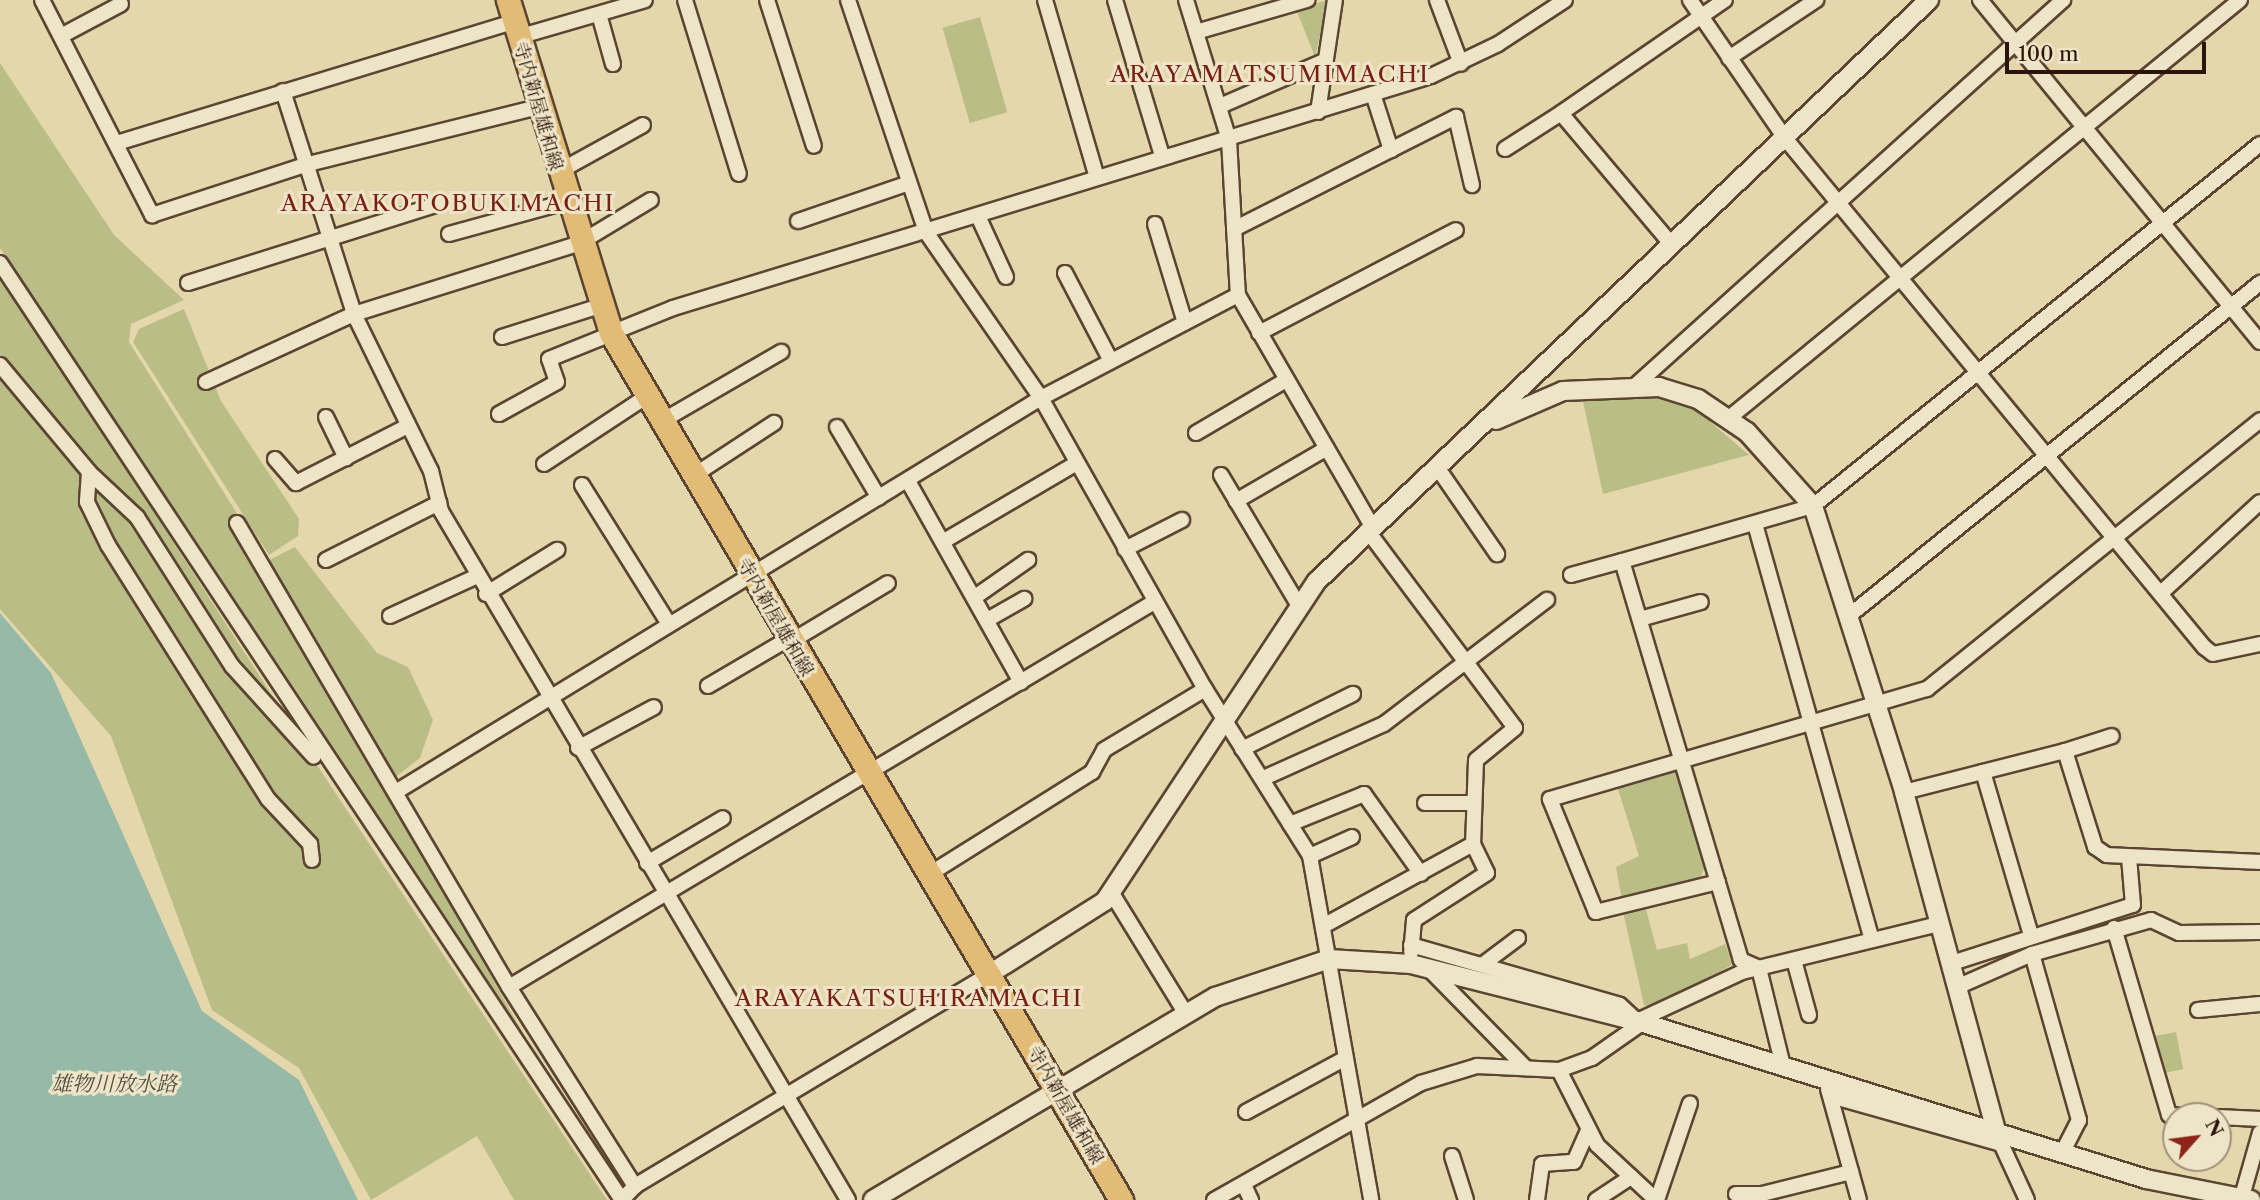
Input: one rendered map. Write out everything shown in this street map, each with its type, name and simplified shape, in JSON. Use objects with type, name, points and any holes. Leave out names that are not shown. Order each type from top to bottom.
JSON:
[{"type":"main road","name":"寺内新屋雄和線","points":[[513,20],[578,244],[611,333],[867,774],[1121,1200]]},
{"type":"street","points":[[42,0],[152,215],[308,164],[539,107]]},
{"type":"street","points":[[117,144],[513,20],[599,14],[645,0]]},
{"type":"street","points":[[685,0],[739,174]]},
{"type":"street","points":[[767,0],[814,146]]},
{"type":"street","points":[[848,0],[926,232],[1041,398],[1205,689],[1310,856],[1325,925],[1344,1059],[1371,1200]]},
{"type":"street","points":[[1045,0],[1097,178]]},
{"type":"street","points":[[1115,0],[1162,156]]},
{"type":"street","points":[[1186,0],[1229,140],[1238,295],[1369,528],[1515,728],[1476,760],[1473,844],[1487,873],[1414,920],[1411,964]]},
{"type":"street","points":[[1196,32],[1307,0]]},
{"type":"street","points":[[1318,112],[1335,0]]},
{"type":"street","points":[[1437,0],[1461,64]]},
{"type":"street","points":[[499,414],[557,382],[549,359],[611,333],[1162,156],[1229,140],[1318,112],[1461,64],[1565,0]]},
{"type":"street","points":[[1689,0],[1784,137],[1840,199],[2047,457],[2213,654],[2260,644]]},
{"type":"street","points":[[1505,149],[1725,0]]},
{"type":"street","points":[[1729,58],[1816,0]]},
{"type":"street","points":[[0,263],[345,792],[622,1200],[635,1186],[1088,915],[1111,892],[1298,604],[1369,528],[1486,424],[1929,0]]},
{"type":"street","points":[[1980,0],[2260,342]]},
{"type":"street","points":[[1637,384],[2063,0]]},
{"type":"street","points":[[1729,418],[2240,0]]},
{"type":"street","points":[[61,36],[121,4]]},
{"type":"street","points":[[599,14],[613,64]]},
{"type":"street","points":[[1220,106],[1324,61]]},
{"type":"street","points":[[283,91],[354,314],[408,426],[439,503],[475,577],[848,1200]]},
{"type":"street","points":[[1373,94],[1391,150]]},
{"type":"street","points":[[1561,113],[1672,245]]},
{"type":"street","points":[[1234,229],[1456,117],[1472,185]]},
{"type":"street","points":[[558,172],[643,125]]},
{"type":"street","points":[[1571,575],[1813,506],[2260,144]]},
{"type":"street","points":[[798,221],[909,183]]},
{"type":"street","points":[[206,382],[354,314],[578,244],[651,200]]},
{"type":"street","points":[[449,234],[566,202]]},
{"type":"street","points":[[188,283],[441,203]]},
{"type":"street","points":[[978,216],[1006,277]]},
{"type":"street","points":[[1155,224],[1185,323]]},
{"type":"street","points":[[1259,333],[1456,230]]},
{"type":"street","points":[[1065,273],[1111,361]]},
{"type":"street","points":[[1850,615],[2260,283]]},
{"type":"street","points":[[399,790],[547,696],[751,576],[1041,398],[1238,295]]},
{"type":"street","points":[[502,337],[600,306]]},
{"type":"street","points":[[662,421],[781,352]]},
{"type":"street","points":[[0,365],[89,472],[136,517],[232,666],[345,792]]},
{"type":"street","points":[[1196,433],[1286,380]]},
{"type":"street","points":[[1486,424],[1563,391],[1637,384],[1698,399],[1729,418],[1776,459],[1813,506],[1877,700],[1939,924],[1959,986],[1999,1138],[2027,1200]]},
{"type":"street","points":[[544,464],[647,396]]},
{"type":"street","points":[[326,417],[346,458]]},
{"type":"street","points":[[1718,882],[1596,912],[1550,799],[1681,756],[1935,684],[2260,420]]},
{"type":"street","points":[[693,476],[774,423]]},
{"type":"street","points":[[275,458],[296,484],[408,426]]},
{"type":"street","points":[[837,426],[880,498]]},
{"type":"street","points":[[1236,501],[1326,448]]},
{"type":"street","points":[[944,541],[1077,463]]},
{"type":"street","points":[[1437,467],[1497,554]]},
{"type":"street","points":[[89,472],[87,502],[108,545],[268,799],[310,844],[312,860]]},
{"type":"street","points":[[1221,475],[1298,604]]},
{"type":"street","points":[[908,481],[1021,682]]},
{"type":"street","points":[[582,485],[669,624]]},
{"type":"street","points":[[2161,593],[2260,502]]},
{"type":"street","points":[[326,560],[439,503]]},
{"type":"street","points":[[1125,549],[1182,520]]},
{"type":"street","points":[[237,523],[399,790],[509,987],[635,1186]]},
{"type":"street","points":[[1755,524],[1872,940]]},
{"type":"street","points":[[486,594],[557,550]]},
{"type":"street","points":[[975,597],[1028,560]]},
{"type":"street","points":[[1622,561],[1741,960],[1759,968]]},
{"type":"street","points":[[390,616],[475,577]]},
{"type":"street","points":[[708,686],[888,583]]},
{"type":"street","points":[[987,620],[1024,599]]},
{"type":"street","points":[[1266,777],[1368,734],[1547,600]]},
{"type":"street","points":[[1640,619],[1701,601]]},
{"type":"street","points":[[509,987],[1154,602]]},
{"type":"street","points":[[928,875],[1092,772],[1104,750],[1205,689]]},
{"type":"street","points":[[1242,749],[1353,694]]},
{"type":"street","points":[[578,748],[654,707]]},
{"type":"street","points":[[1904,792],[2065,751],[2112,736]]},
{"type":"street","points":[[2065,751],[2095,847],[2129,857],[2260,862]]},
{"type":"street","points":[[1983,772],[2031,935]]},
{"type":"street","points":[[1290,824],[1364,793],[1421,874]]},
{"type":"street","points":[[1425,803],[1474,803]]},
{"type":"street","points":[[647,863],[723,818]]},
{"type":"street","points":[[1310,856],[1352,837]]},
{"type":"street","points":[[1325,925],[1473,844]]},
{"type":"street","points":[[1952,963],[2031,935],[2133,905],[2129,857]]},
{"type":"street","points":[[1111,892],[1186,1014]]},
{"type":"street","points":[[1959,986],[2032,954],[2114,928],[2151,920],[2179,933],[2260,932]]},
{"type":"street","points":[[1214,1200],[1452,1071],[1525,1068],[1559,1070],[1592,1058],[1639,1022],[1759,968],[1939,924]]},
{"type":"street","points":[[2114,928],[2165,1102]]},
{"type":"street","points":[[1482,965],[1518,938]]},
{"type":"street","points":[[1411,945],[1620,1005],[1639,1022]]},
{"type":"street","points":[[2032,954],[2079,1120],[2064,1150]]},
{"type":"street","points":[[873,1200],[1186,1014],[1242,984],[1329,959],[1411,964],[1639,1022],[1783,1066],[1828,1089],[1999,1138],[2064,1150],[2146,1179],[2245,1199],[2260,1133]]},
{"type":"street","points":[[1794,960],[1808,1015]]},
{"type":"street","points":[[1759,968],[1783,1066]]},
{"type":"street","points":[[1429,969],[1525,1068]]},
{"type":"street","points":[[2198,1010],[2260,1004]]},
{"type":"street","points":[[1246,1112],[1344,1059]]},
{"type":"street","points":[[1559,1070],[1581,1105],[1588,1131],[1656,1200],[1690,1103]]},
{"type":"street","points":[[1828,1089],[1859,1200]]},
{"type":"street","points":[[2232,1118],[2260,1119]]},
{"type":"street","points":[[1536,1200],[1542,1164],[1574,1163],[1588,1131]]},
{"type":"street","points":[[1452,1156],[1466,1200]]},
{"type":"street","points":[[1736,1194],[1762,1194],[1851,1172]]},
{"type":"street","points":[[1596,1200],[1631,1177]]},
{"type":"street","points":[[1244,1185],[1251,1200]]},
{"type":"green space","points":[[1328,0],[1315,57],[1296,9]]},
{"type":"green space","points":[[980,17],[1007,112],[970,123],[943,28]]},
{"type":"green space","points":[[0,63],[114,235],[184,300],[131,324],[129,342],[267,561],[295,547],[377,653],[408,667],[433,720],[420,758],[384,786],[529,1044],[297,704],[0,248]]},
{"type":"green space","points":[[0,274],[332,788],[607,1200],[514,1200],[477,1136],[371,1200],[299,1068],[212,1010],[111,736],[0,609]]},
{"type":"green space","points":[[184,309],[221,401],[299,519],[298,536],[269,555],[133,342],[139,329]]},
{"type":"green space","points":[[1623,391],[1692,406],[1749,455],[1603,494],[1582,397]]},
{"type":"green space","points":[[1676,769],[1705,866],[1699,881],[1622,900],[1616,867],[1639,856],[1617,786]]},
{"type":"green space","points":[[1645,906],[1657,950],[1687,943],[1690,959],[1725,944],[1733,964],[1657,1008],[1644,1005],[1623,912]]},
{"type":"green space","points":[[2176,1032],[2183,1069],[2156,1075],[2149,1037]]},
{"type":"water","name":"雄物川放水路","points":[[0,613],[51,673],[202,1011],[299,1080],[358,1200],[0,1200]]},
{"type":"district","name":"ARAYAMATSUMIMACHI","points":[[1270,74]]},
{"type":"district","name":"ARAYAKOTOBUKIMACHI","points":[[448,203]]},
{"type":"district","name":"ARAYAKATSUHIRAMACHI","points":[[909,998]]}]
